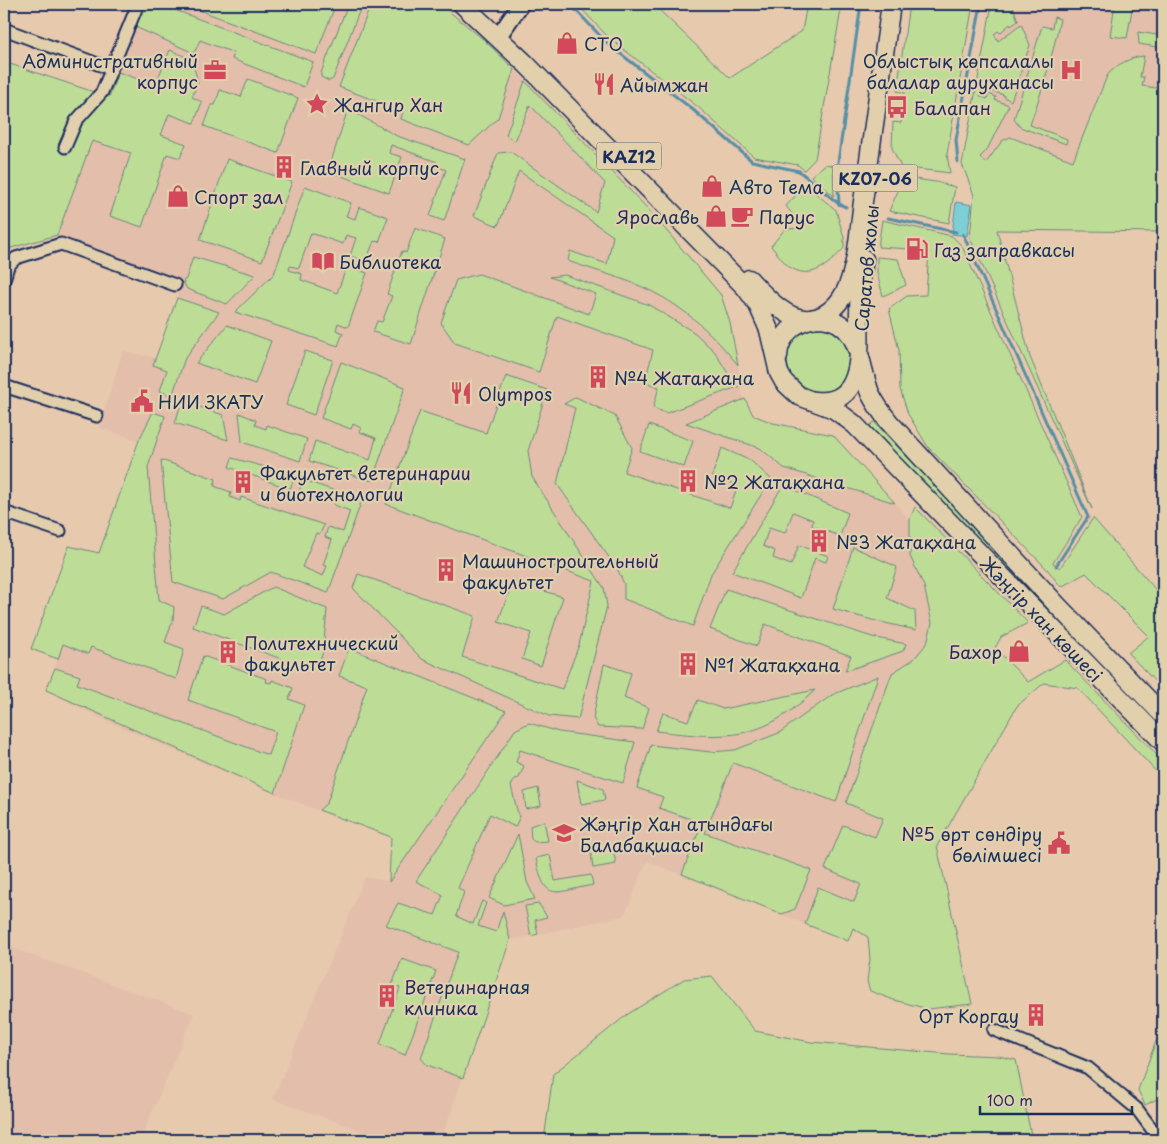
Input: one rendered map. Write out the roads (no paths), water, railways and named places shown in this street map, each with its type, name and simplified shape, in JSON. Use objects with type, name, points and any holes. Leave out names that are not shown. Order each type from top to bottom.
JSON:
[{"type":"main road","name":"Жәңгір хан көшесі","points":[[462,4],[501,33],[760,290],[785,311],[800,318],[825,319],[839,324],[851,334],[870,393],[889,422],[1048,595],[1163,715]]},
{"type":"main road","name":"Жәңгір хан көшесі","points":[[480,4],[501,33],[746,288],[758,305],[769,330],[784,382],[799,396],[834,409],[854,424],[1163,742]]},
{"type":"main road","points":[[501,33],[521,4]]},
{"type":"main road","name":"Саратов жолы","points":[[810,319],[827,313],[836,305],[844,294],[850,278],[891,4]]},
{"type":"main road","name":"Саратов жолы","points":[[859,354],[859,310],[863,265],[900,4]]},
{"type":"main road","points":[[777,363],[780,343],[786,334],[792,327],[810,319]]},
{"type":"main road","points":[[809,400],[827,400],[843,393],[858,372],[859,354]]},
{"type":"street","points":[[65,147],[76,121],[102,92],[138,4]]},
{"type":"street","points":[[4,29],[111,69]]},
{"type":"street","points":[[4,280],[8,266],[16,258],[61,244],[175,285]]},
{"type":"street","points":[[4,386],[97,416]]},
{"type":"street","points":[[4,512],[60,531]]},
{"type":"street","points":[[994,1030],[1088,1068],[1137,1109],[1160,1140]]},
{"type":"water","points":[[956,202],[972,205],[967,236],[952,234]]},
{"type":"waterway","points":[[570,4],[608,44],[692,109],[752,161],[799,171],[839,204]]},
{"type":"waterway","points":[[846,207],[839,204],[837,169],[861,4]]},
{"type":"waterway","points":[[958,162],[956,140],[981,4]]},
{"type":"waterway","points":[[888,218],[956,232]]},
{"type":"waterway","points":[[963,234],[1088,517],[1056,566]]},
{"type":"place","name":"СТО","points":[[567,43]]},
{"type":"place","name":"Административный корпус","points":[[215,70]]},
{"type":"place","name":"Облыстық көпсалалы балалар ауруханасы","points":[[1071,70]]},
{"type":"place","name":"Айымжан","points":[[604,84]]},
{"type":"place","name":"Жангир Хан","points":[[317,104]]},
{"type":"place","name":"Балапан","points":[[897,107]]},
{"type":"place","name":"Главный корпус","points":[[284,167]]},
{"type":"place","name":"Авто Тема","points":[[712,186]]},
{"type":"place","name":"Спорт зал","points":[[178,196]]},
{"type":"place","name":"Ярославь","points":[[716,216]]},
{"type":"place","name":"Парус","points":[[742,216]]},
{"type":"place","name":"Газ заправкасы","points":[[917,249]]},
{"type":"place","name":"Библиотека","points":[[323,261]]},
{"type":"place","name":"№4 Жатақхана","points":[[598,377]]},
{"type":"place","name":"Olympos","points":[[461,393]]},
{"type":"place","name":"НИИ ЗКАТУ","points":[[142,401]]},
{"type":"place","name":"№2 Жатақхана","points":[[688,481]]},
{"type":"place","name":"Факультет ветеринарии и биотехнологии","points":[[243,482]]},
{"type":"place","name":"№3 Жатақхана","points":[[819,541]]},
{"type":"place","name":"Машиностроительный факультет","points":[[446,570]]},
{"type":"place","name":"Бахор","points":[[1019,651]]},
{"type":"place","name":"Политехнический факультет","points":[[228,652]]},
{"type":"place","name":"№1 Жатақхана","points":[[688,664]]},
{"type":"place","name":"Жәңгір Хан атындағы Балабақшасы","points":[[564,833]]},
{"type":"place","name":"№5 өрт сөндіру бөлімшесі","points":[[1059,843]]},
{"type":"place","name":"Ветеринарная клиника","points":[[387,996]]},
{"type":"place","name":"Орт Коргау","points":[[1036,1015]]}]
